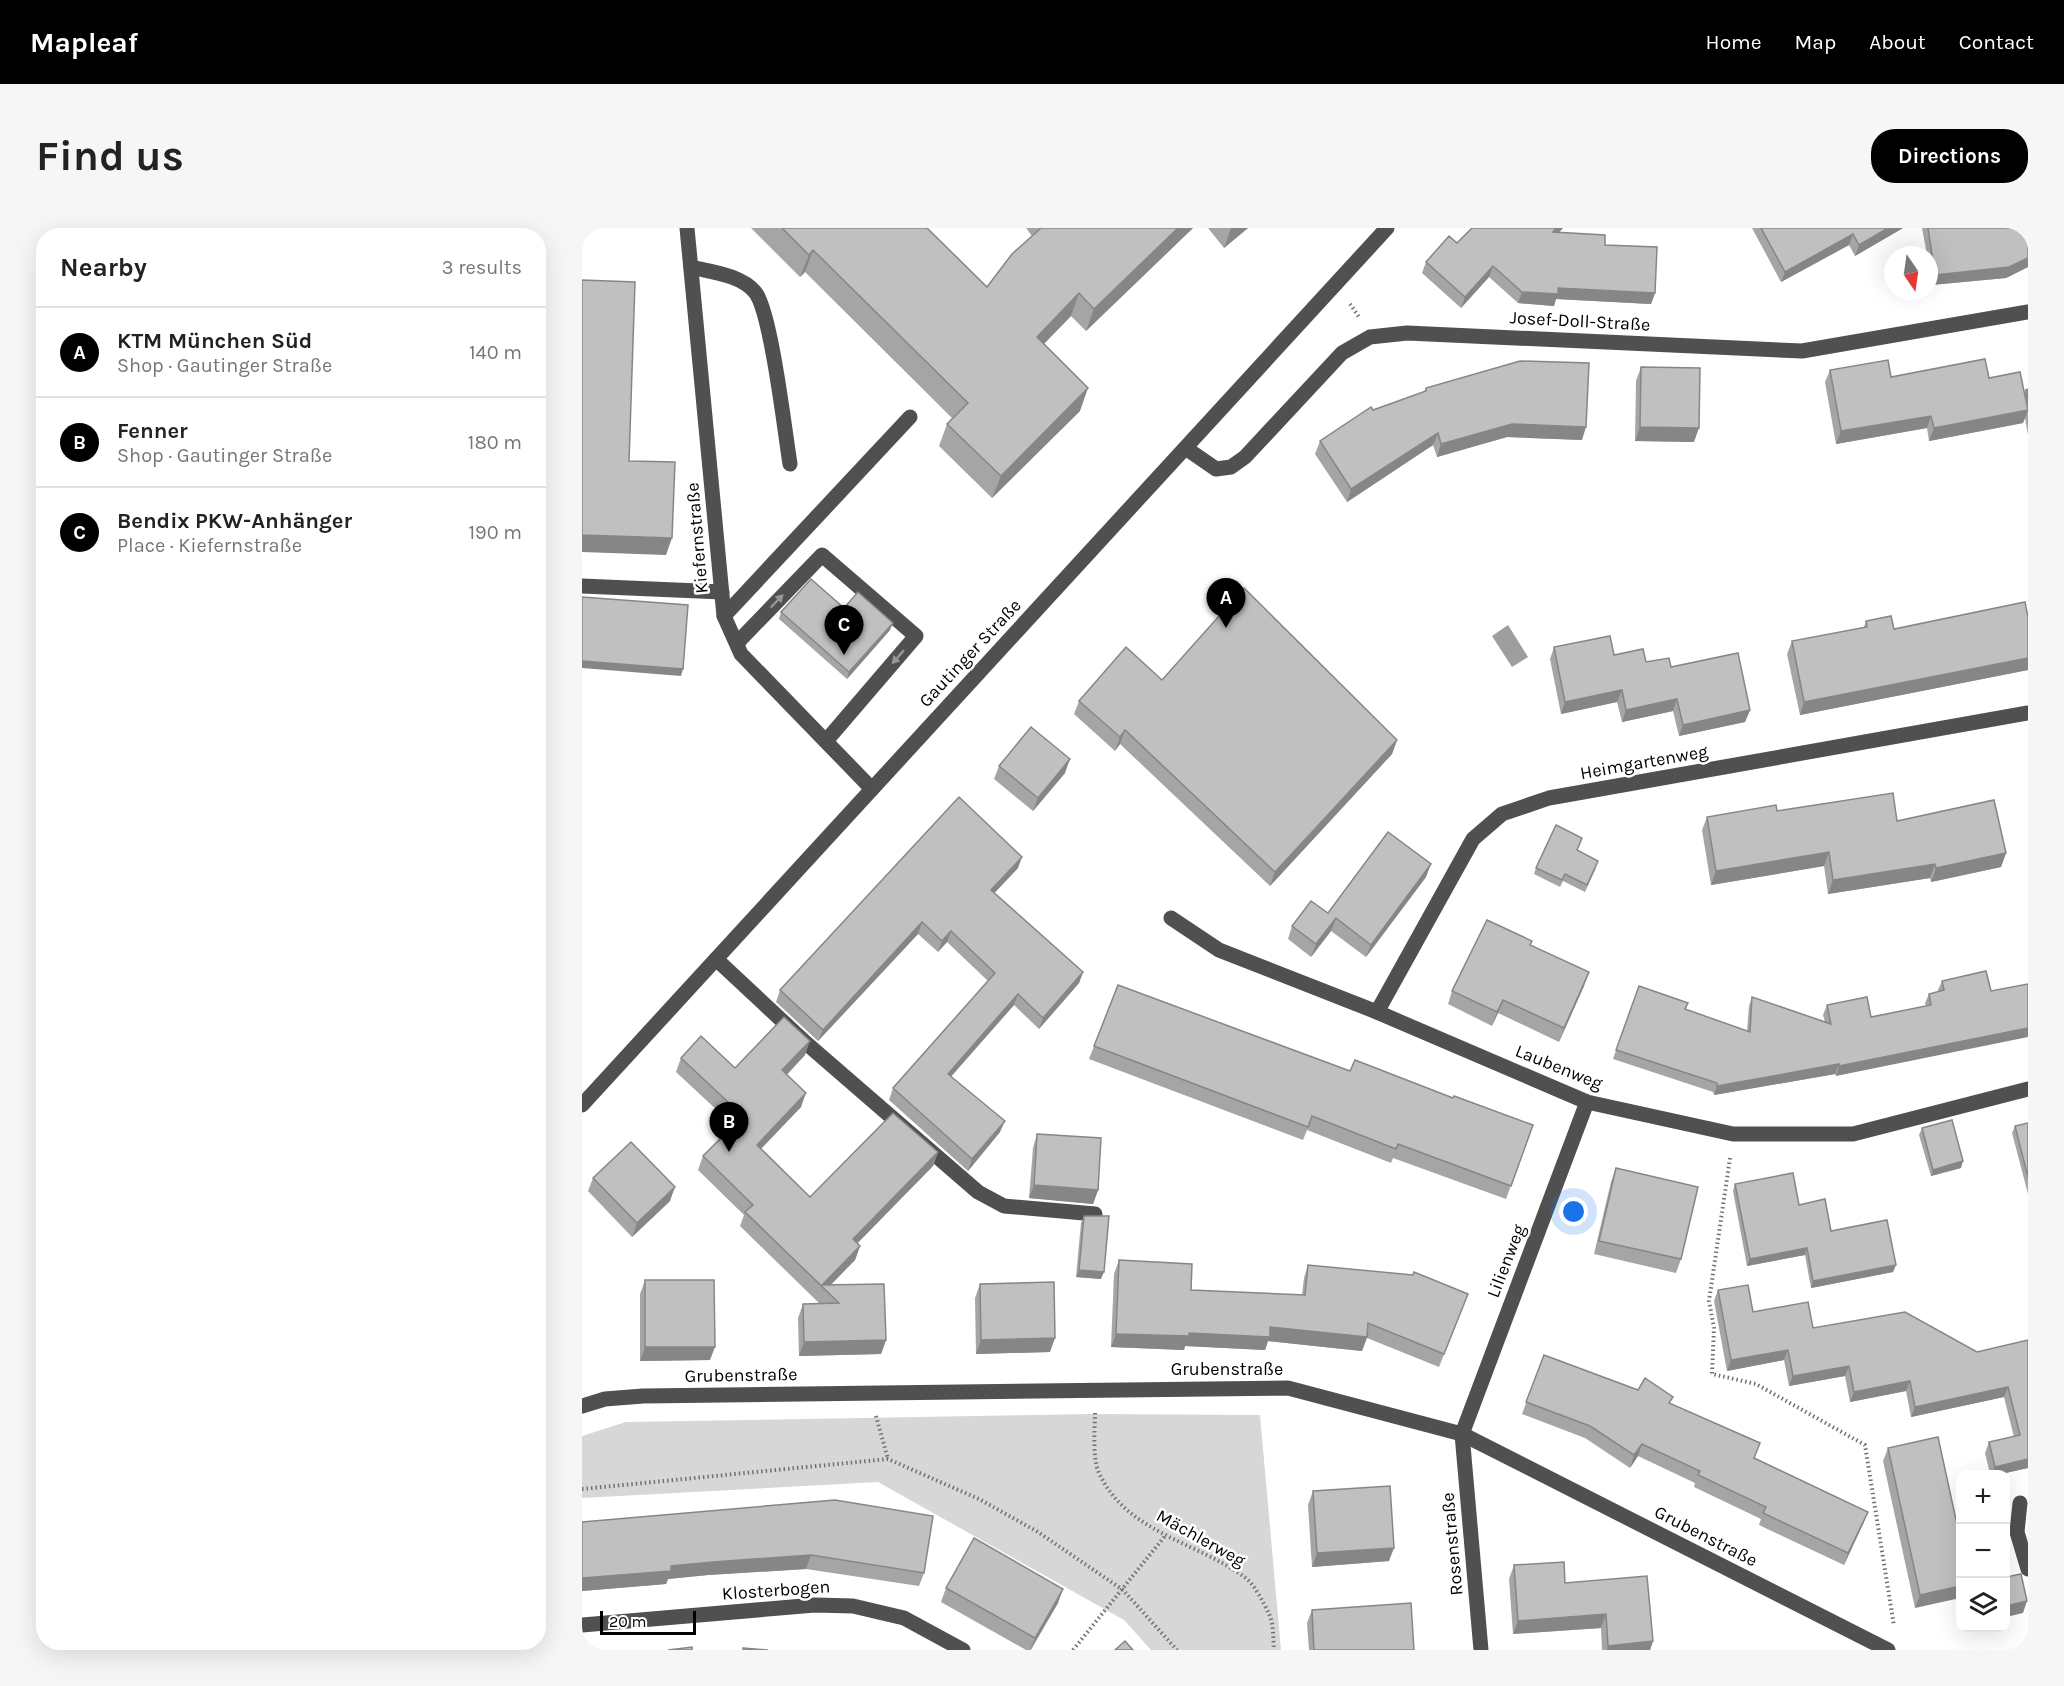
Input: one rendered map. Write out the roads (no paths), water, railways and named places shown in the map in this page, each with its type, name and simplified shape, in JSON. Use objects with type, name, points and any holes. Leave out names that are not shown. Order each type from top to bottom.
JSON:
[{"type":"street","name":"Kiefernstraße","points":[[687,228],[724,616],[741,654],[872,789]]},
{"type":"street","name":"Gautinger Straße","points":[[582,1105],[1387,228]]},
{"type":"street","points":[[691,267],[740,280],[756,292],[769,330],[790,464]]},
{"type":"street","name":"Josef-Doll-Straße","points":[[1186,449],[1216,469],[1232,466],[1245,457],[1342,353],[1370,337],[1407,333],[1802,351],[2028,312]]},
{"type":"street","points":[[724,616],[910,417]]},
{"type":"street","points":[[737,644],[822,555],[916,636],[826,741]]},
{"type":"street","points":[[582,586],[722,592]]},
{"type":"street","name":"Heimgartenweg","points":[[1377,1012],[1473,839],[1502,814],[1549,798],[2028,713]]},
{"type":"street","name":"Laubenweg","points":[[1171,918],[1219,950],[1377,1012],[1587,1102],[1733,1134],[1853,1134],[2028,1089]]},
{"type":"street","points":[[716,959],[806,1043],[978,1192],[1005,1206],[1095,1214]]},
{"type":"street","name":"Lilienweg","points":[[1462,1434],[1587,1102]]},
{"type":"street","name":"Grubenstraße","points":[[582,1406],[605,1399],[643,1396],[875,1391],[1288,1388],[1462,1434],[1888,1650]]},
{"type":"street","name":"Rosenstraße","points":[[1462,1434],[1481,1650]]},
{"type":"street","points":[[2020,1503],[2017,1532],[2028,1569]]},
{"type":"street","name":"Klosterbogen","points":[[582,1625],[815,1605],[853,1606],[904,1618],[963,1650]]},
{"type":"place","name":"KTM München Süd","points":[[1226,628]]},
{"type":"place","name":"Bendix PKW-Anhänger","points":[[844,655]]},
{"type":"place","name":"Fenner","points":[[729,1152]]}]
